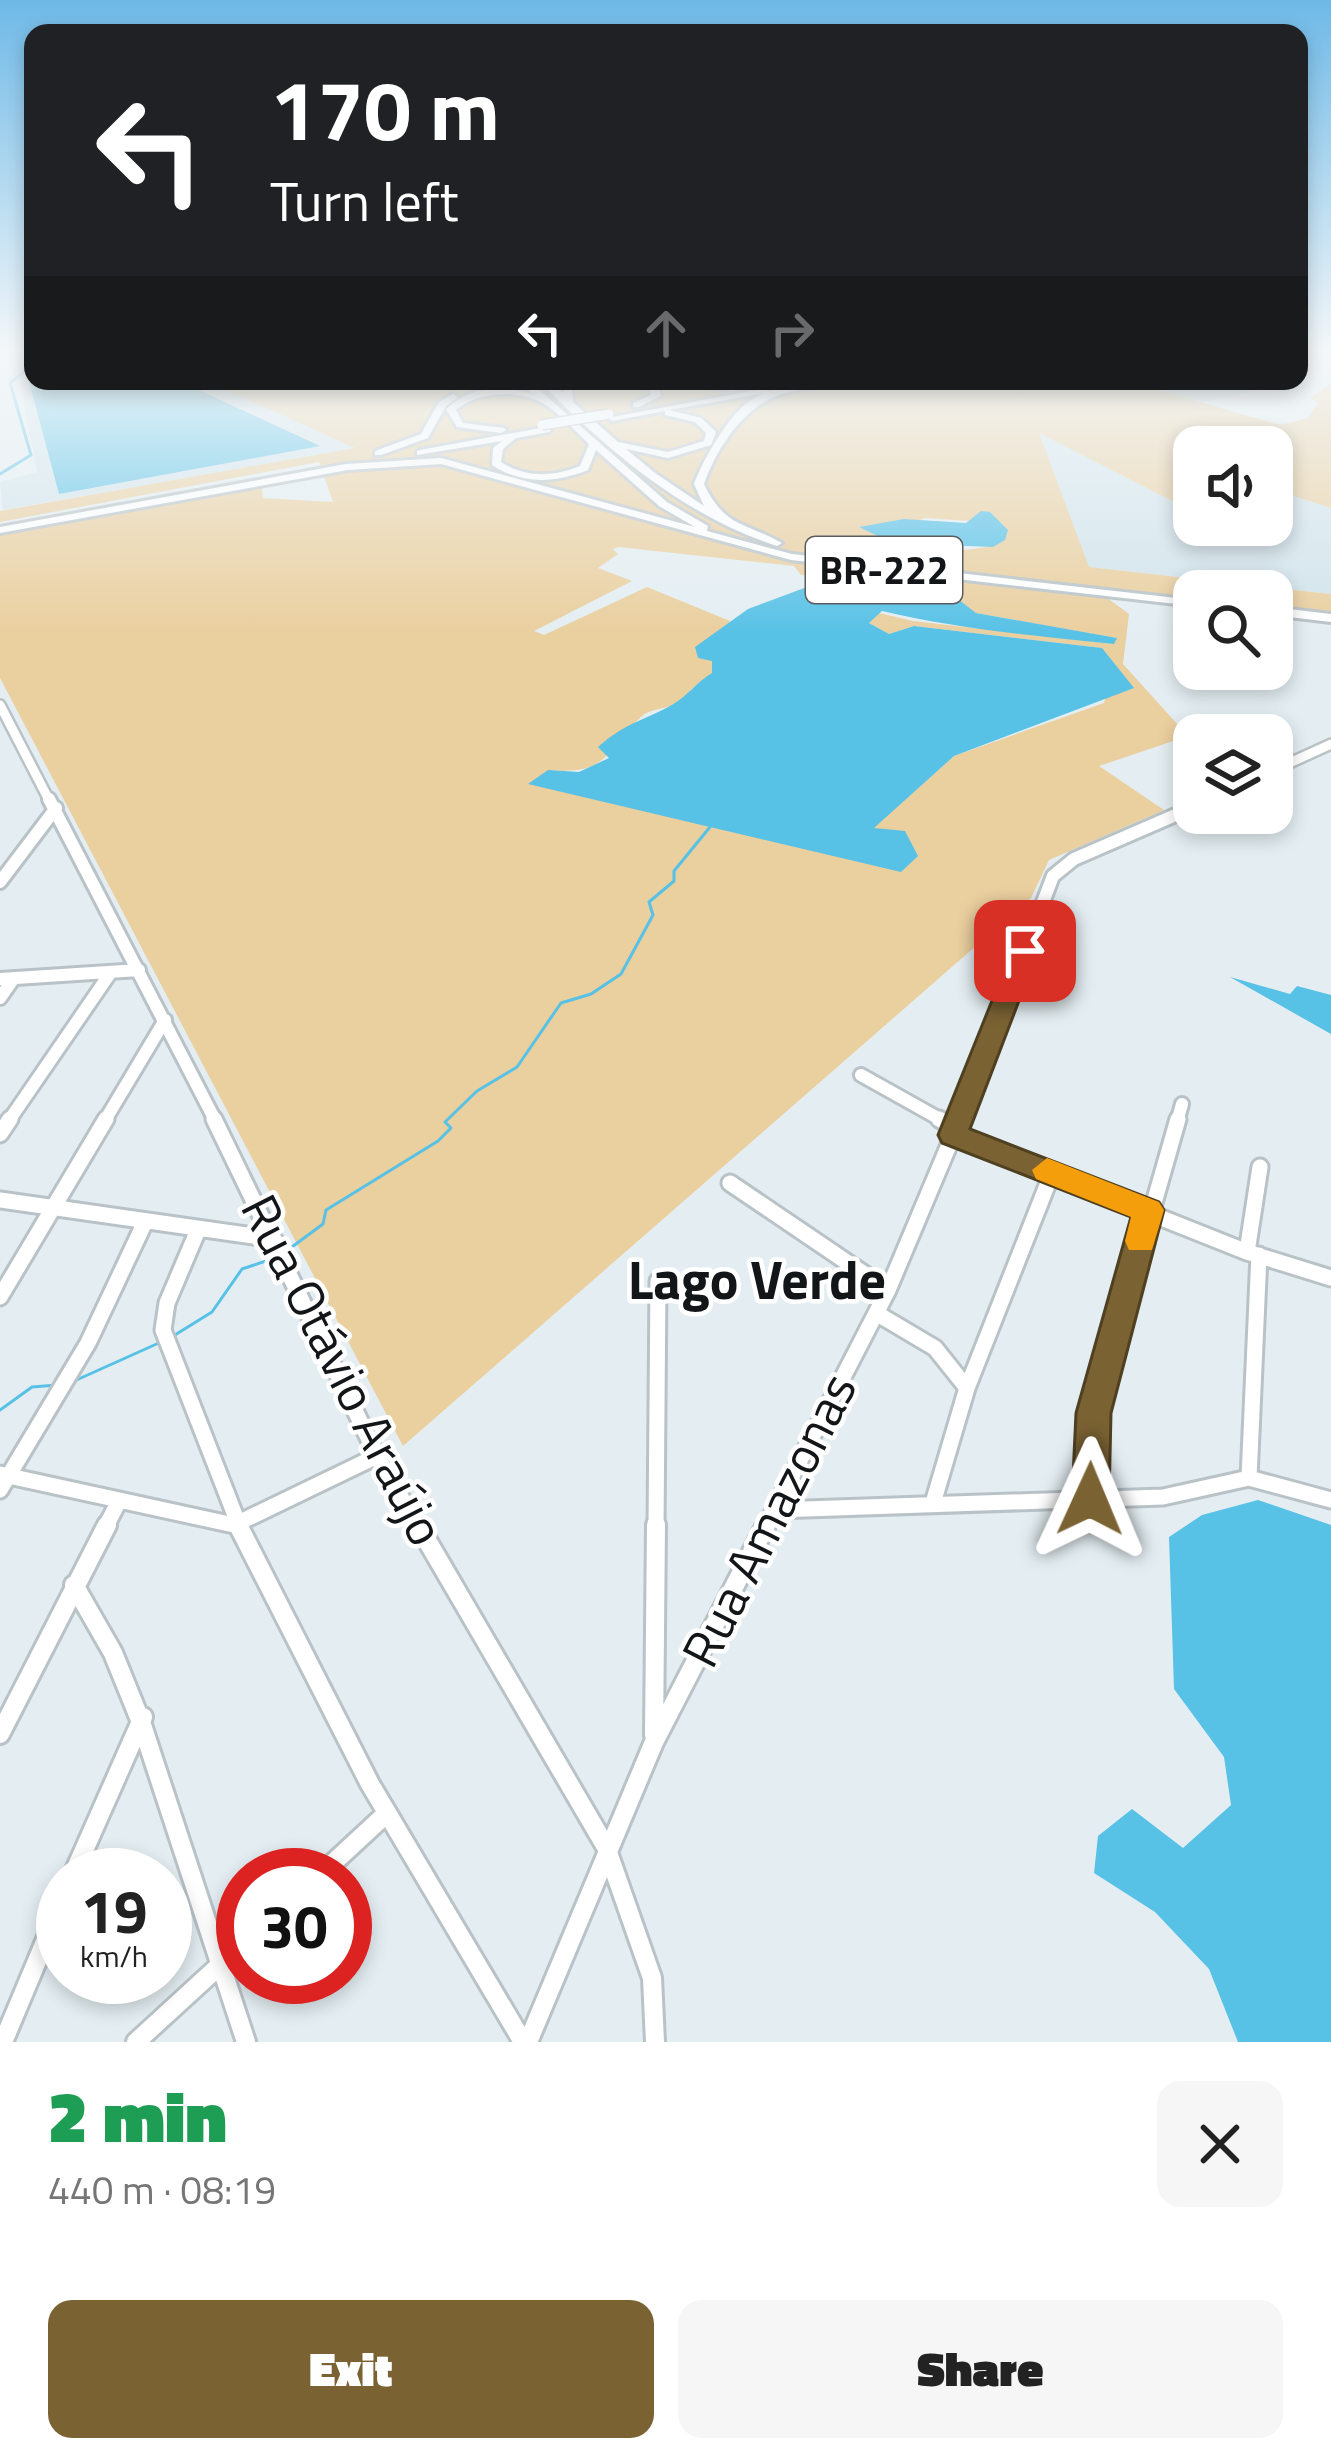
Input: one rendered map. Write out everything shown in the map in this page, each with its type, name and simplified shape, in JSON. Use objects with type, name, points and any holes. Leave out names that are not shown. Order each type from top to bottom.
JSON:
[{"type":"highway","points":[[351,463],[408,444]]},
{"type":"highway","points":[[0,527],[453,444]]},
{"type":"highway","points":[[506,444],[498,448],[496,463],[517,475],[564,476],[590,464],[594,444]]},
{"type":"highway","name":"BR-222","points":[[594,444],[663,505],[746,545],[861,567],[1173,596]]},
{"type":"highway","name":"BR-222","points":[[616,444],[693,509],[762,538],[812,551],[1173,595]]},
{"type":"highway","points":[[620,444],[668,454],[705,444]]},
{"type":"highway","points":[[722,444],[703,468],[699,484],[710,507],[762,538]]},
{"type":"highway","points":[[351,463],[415,459],[452,464],[746,545],[812,551]]},
{"type":"highway","points":[[1293,609],[1331,613]]},
{"type":"street","name":"Rua Otávio Araújo","points":[[0,704],[6,728],[56,808],[165,1020],[377,1456],[607,1847],[652,1978],[656,2042]]},
{"type":"street","points":[[1293,761],[1331,744]]},
{"type":"street","points":[[0,882],[56,808]]},
{"type":"street","name":"Rua Amazonas","points":[[526,2042],[654,1742],[888,1289],[1058,870],[1173,817]]},
{"type":"street","points":[[0,998],[7,979],[139,970]]},
{"type":"street","points":[[0,1134],[112,972]]},
{"type":"street","points":[[0,1297],[165,1020]]},
{"type":"street","points":[[861,1075],[954,1132],[1253,1253],[1331,1278]]},
{"type":"street","points":[[1090,1499],[1094,1413],[1148,1210],[1182,1104]]},
{"type":"street","points":[[1249,1478],[1253,1253],[1260,1167]]},
{"type":"street","points":[[933,1503],[967,1388],[1052,1172]]},
{"type":"street","points":[[730,1184],[888,1289]]},
{"type":"street","points":[[0,1200],[274,1239]]},
{"type":"street","points":[[145,1222],[79,1361],[3,1480],[234,1525],[377,1456]]},
{"type":"street","points":[[198,1230],[167,1304],[163,1330],[234,1525],[386,1814],[526,2042]]},
{"type":"street","points":[[654,1742],[658,1281]]},
{"type":"street","points":[[876,1313],[934,1348],[967,1388]]},
{"type":"street","points":[[776,1510],[1163,1497],[1249,1478],[1331,1500]]},
{"type":"street","points":[[0,1734],[118,1503]]},
{"type":"street","points":[[74,1585],[103,1628],[144,1717],[216,1959]]},
{"type":"street","points":[[85,1848],[144,1717]]},
{"type":"street","points":[[349,1848],[386,1814]]},
{"type":"street","points":[[3,2042],[36,1963]]},
{"type":"street","points":[[136,2042],[216,1968]]},
{"type":"street","points":[[232,2004],[246,2042]]},
{"type":"shaded area","points":[[32,444],[349,444],[357,448],[3,510],[0,482],[37,472]]},
{"type":"shaded area","points":[[347,444],[1043,444],[1089,567],[1173,576],[1173,605],[1106,597],[1129,614],[1123,664],[1173,719],[1173,741],[1099,766],[1164,810],[1049,860],[1031,898],[403,1446],[0,678],[0,533],[261,486],[263,498],[333,502],[319,462],[0,522],[0,511],[355,448]],"holes":[[[925,518],[971,521],[1005,540],[958,550],[873,538]],[[613,549],[794,566],[801,575],[897,581],[976,613],[1116,638],[1114,644],[913,621],[875,612],[869,623],[889,634],[914,626],[1101,648],[1113,667],[1104,703],[954,756],[872,829],[548,770],[595,765],[645,714],[681,700],[713,673],[712,660],[730,621],[647,587],[544,635],[534,631],[632,581],[598,568],[618,554]]]},
{"type":"shaded area","points":[[1043,444],[1062,444],[1173,501],[1173,546],[1293,546],[1293,496],[1331,508],[1331,594],[1293,590],[1293,570],[1173,570],[1173,576],[1089,567]]},
{"type":"shaded area","points":[[1061,444],[1173,444],[1173,501]]},
{"type":"shaded area","points":[[1293,444],[1331,444],[1331,508],[1293,496]]},
{"type":"shaded area","points":[[1293,590],[1331,594],[1331,622],[1293,617]]},
{"type":"water","points":[[46,444],[320,446],[59,494]]},
{"type":"water","points":[[981,511],[990,512],[1008,530],[1005,540],[993,547],[892,543],[859,527],[904,519],[966,523]]},
{"type":"water","points":[[831,578],[945,589],[976,613],[1117,638],[1114,644],[1026,635],[882,611],[869,623],[889,634],[914,626],[1102,648],[1134,688],[954,756],[874,828],[905,831],[918,856],[901,872],[528,784],[548,770],[579,772],[609,758],[598,747],[675,703],[712,673],[712,661],[698,658],[695,647],[748,609]]},
{"type":"water","points":[[1230,977],[1290,994],[1297,986],[1331,995],[1331,1034]]},
{"type":"water","points":[[1258,1500],[1331,1525],[1331,2042],[1238,2042],[1209,1969],[1155,1912],[1094,1873],[1098,1836],[1132,1809],[1183,1848],[1231,1805],[1224,1757],[1174,1689],[1169,1537],[1202,1515]]},
{"type":"waterway","points":[[0,474],[31,455],[28,444]]},
{"type":"waterway","points":[[285,1252],[323,1224],[326,1210],[438,1141],[451,1128],[445,1122],[477,1091],[517,1067],[561,1003],[591,994],[621,974],[653,915],[649,902],[674,881],[674,871],[710,827]]},
{"type":"waterway","points":[[170,1338],[212,1312],[242,1269],[272,1259]]},
{"type":"waterway","points":[[72,1382],[161,1342]]},
{"type":"waterway","points":[[0,1410],[32,1387],[57,1385]]},
{"type":"slow traffic","points":[[1047,1170],[1148,1210],[1140,1241]]},
{"type":"district","name":"Lago Verde","points":[[757,1280]]},
{"type":"route","points":[[1025,951],[953,1135],[1148,1210],[1094,1413],[1090,1499]]}]
